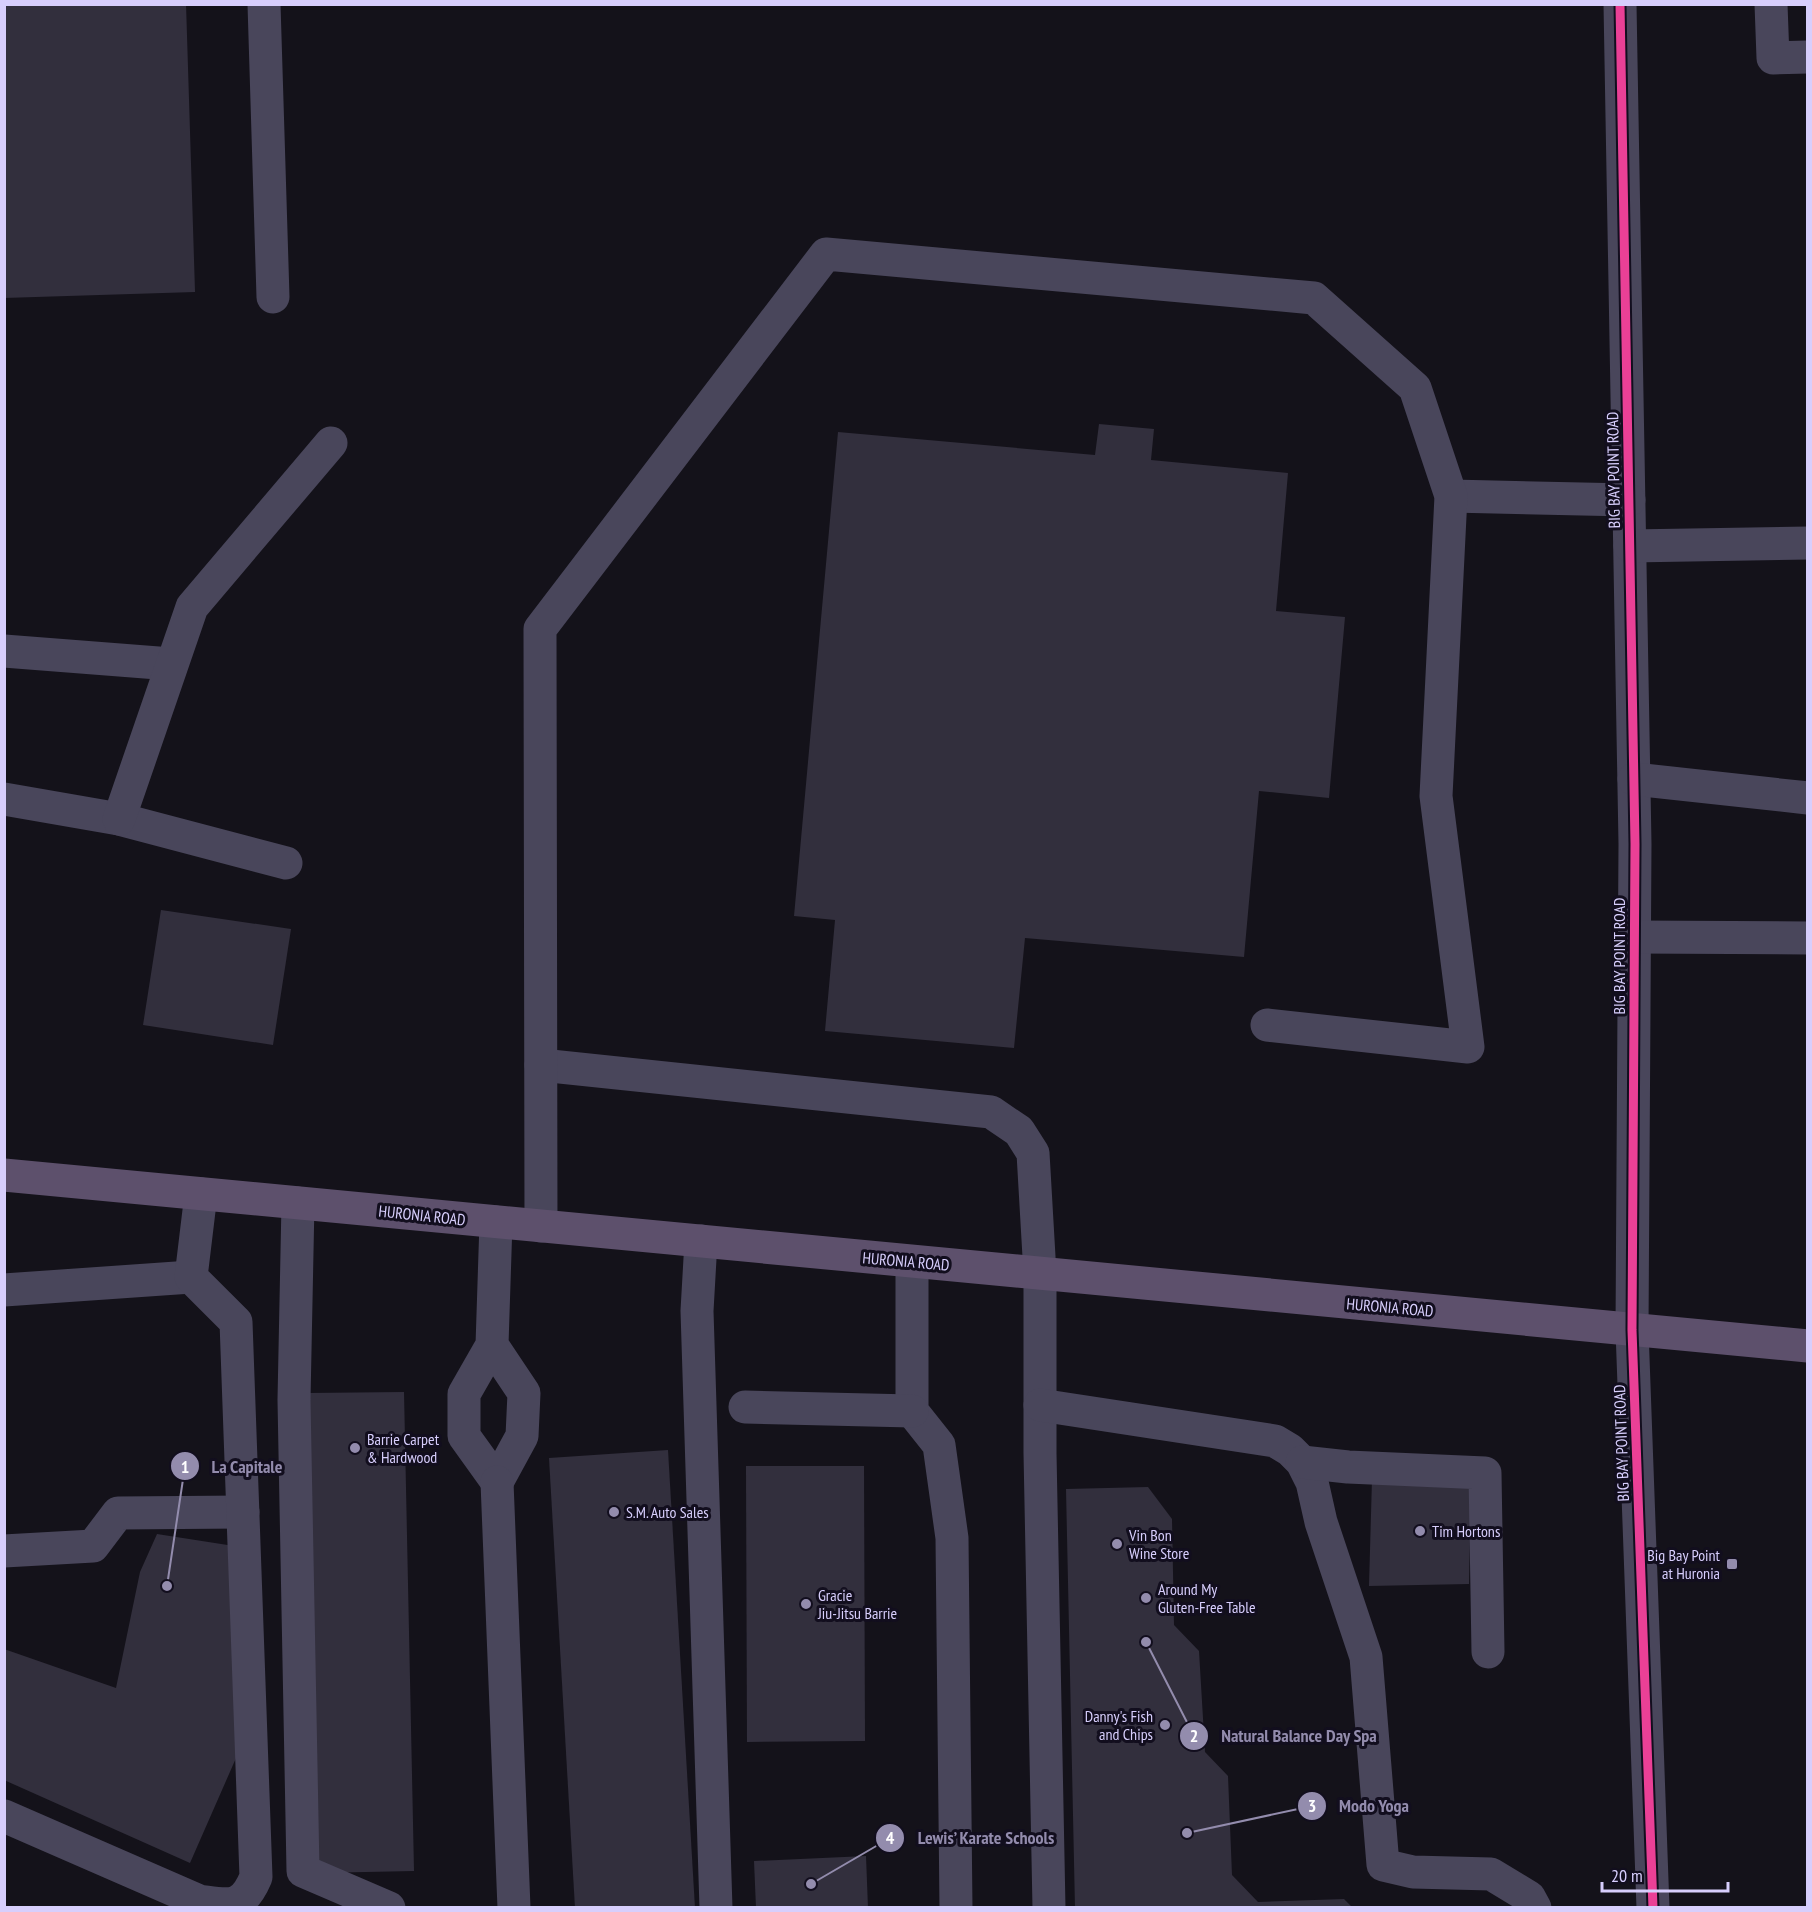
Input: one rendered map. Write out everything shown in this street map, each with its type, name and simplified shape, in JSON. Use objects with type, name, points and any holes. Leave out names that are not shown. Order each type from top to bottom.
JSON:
[{"type":"main road","name":"HURONIA ROAD","points":[[4,1175],[1808,1346]]},
{"type":"street","points":[[264,4],[273,297]]},
{"type":"street","name":"BIG BAY POINT ROAD","points":[[1620,4],[1634,779],[1632,1330],[1653,1908]]},
{"type":"street","points":[[1771,4],[1773,58],[1808,57]]},
{"type":"street","points":[[541,1226],[540,629],[826,254],[1314,298],[1415,388],[1451,496],[1436,795],[1468,1047],[1267,1025]]},
{"type":"street","points":[[119,819],[192,607],[332,443]]},
{"type":"street","points":[[1451,496],[1629,500]]},
{"type":"street","points":[[1630,546],[1808,543]]},
{"type":"street","points":[[4,651],[171,664]]},
{"type":"street","points":[[1634,779],[1808,798]]},
{"type":"street","points":[[4,799],[119,819],[286,862]]},
{"type":"street","points":[[1634,937],[1808,938]]},
{"type":"street","points":[[541,1065],[991,1112],[1019,1131],[1033,1153],[1040,1274],[1040,1453],[1049,1908]]},
{"type":"street","points":[[191,1277],[201,1194]]},
{"type":"street","points":[[298,1203],[294,1400],[303,1871],[389,1908]]},
{"type":"street","points":[[496,1222],[492,1345],[464,1394],[464,1436],[497,1482]]},
{"type":"street","points":[[701,1241],[697,1311],[716,1908]]},
{"type":"street","points":[[912,1262],[912,1411],[939,1445],[952,1538],[956,1908]]},
{"type":"street","points":[[4,1290],[191,1277],[236,1322],[256,1877],[249,1895],[231,1905],[199,1901],[4,1816]]},
{"type":"street","points":[[492,1345],[524,1393],[522,1436],[497,1482],[514,1908]]},
{"type":"street","points":[[1040,1405],[1275,1441],[1290,1450],[1302,1462],[1312,1482],[1321,1522],[1366,1657],[1383,1865],[1413,1872],[1491,1874],[1529,1897],[1534,1908]]},
{"type":"street","points":[[745,1407],[912,1411]]},
{"type":"street","points":[[1302,1462],[1348,1467],[1485,1473],[1488,1652]]},
{"type":"street","points":[[4,1551],[93,1546],[118,1513],[243,1512]]},
{"type":"building","points":[[4,4],[186,4],[195,292],[4,298]]},
{"type":"building","points":[[1099,424],[1154,429],[1151,460],[1288,473],[1276,611],[1345,617],[1329,798],[1259,791],[1244,957],[1025,938],[1014,1048],[825,1031],[835,920],[794,916],[838,432],[1095,455]]},
{"type":"building","points":[[161,910],[291,929],[273,1045],[143,1025]]},
{"type":"building","points":[[404,1392],[414,1871],[318,1873],[308,1393]]},
{"type":"building","points":[[668,1450],[695,1908],[575,1908],[549,1458]]},
{"type":"building","name":"Gracie Jiu-Jitsu Barrie","points":[[746,1466],[864,1466],[865,1741],[747,1742]]},
{"type":"building","name":"Tim Hortons","points":[[1372,1479],[1471,1479],[1469,1584],[1369,1586]]},
{"type":"building","points":[[1148,1487],[1172,1519],[1174,1625],[1199,1651],[1205,1752],[1228,1776],[1232,1875],[1258,1902],[1344,1899],[1353,1908],[1075,1908],[1066,1489]]},
{"type":"building","points":[[157,1534],[234,1546],[240,1749],[190,1863],[4,1780],[4,1649],[116,1688],[140,1572]]},
{"type":"building","points":[[866,1856],[868,1908],[756,1908],[754,1861]]},
{"type":"cycle path","points":[[1620,4],[1635,844],[1632,1330],[1653,1908]]},
{"type":"place","name":"Barrie Carpet & Hardwood","points":[[355,1448]]},
{"type":"place","name":"S.M. Auto Sales","points":[[614,1512]]},
{"type":"place","name":"Tim Hortons","points":[[1420,1531]]},
{"type":"place","name":"Vin Bon Wine Store","points":[[1117,1544]]},
{"type":"place","name":"Big Bay Point at Huronia","points":[[1732,1564]]},
{"type":"place","name":"La Capitale","points":[[167,1586]]},
{"type":"place","name":"Around My Gluten-Free Table","points":[[1146,1598]]},
{"type":"place","name":"Gracie Jiu-Jitsu Barrie","points":[[806,1604]]},
{"type":"place","name":"Natural Balance Day Spa","points":[[1146,1642]]},
{"type":"place","name":"Danny's Fish and Chips","points":[[1165,1725]]},
{"type":"place","name":"Modo Yoga","points":[[1187,1833]]},
{"type":"place","name":"Lewis’ Karate Schools","points":[[811,1884]]}]
